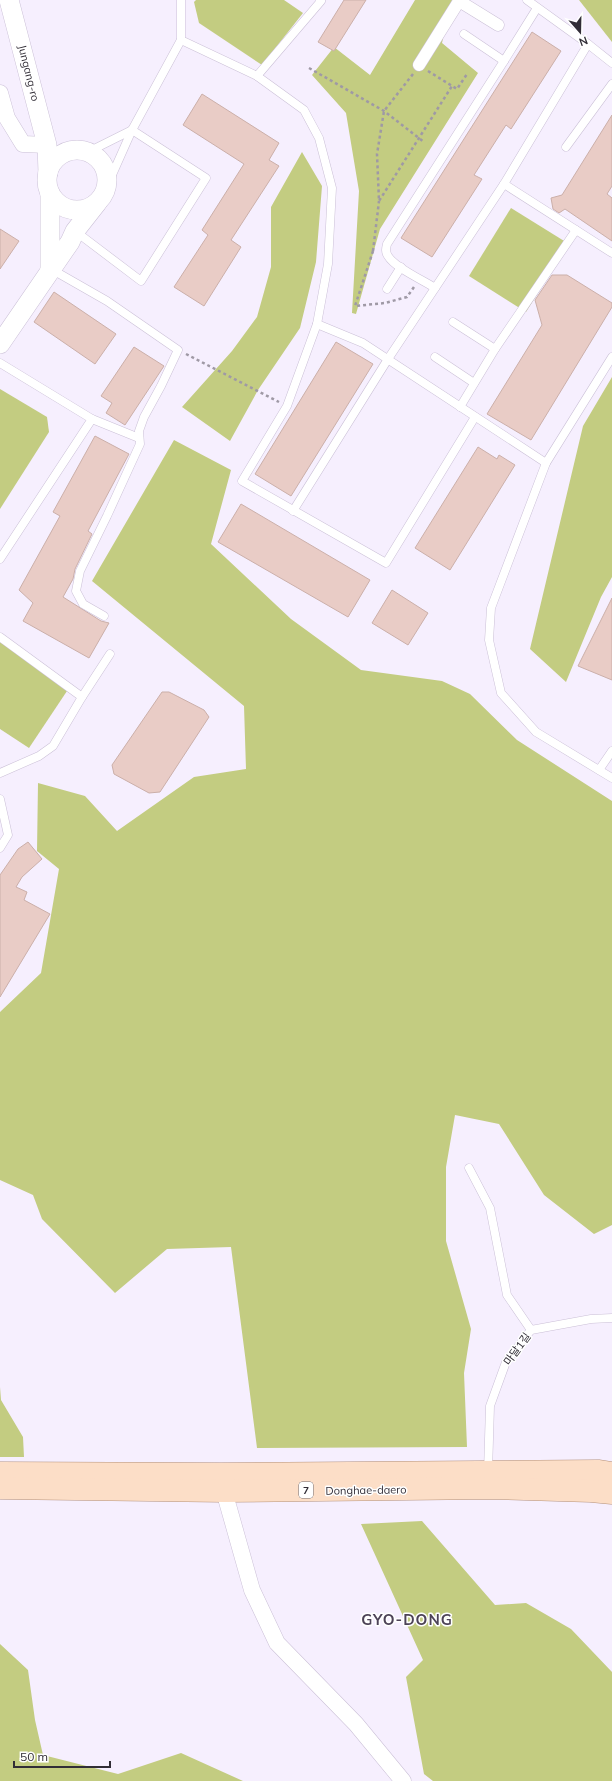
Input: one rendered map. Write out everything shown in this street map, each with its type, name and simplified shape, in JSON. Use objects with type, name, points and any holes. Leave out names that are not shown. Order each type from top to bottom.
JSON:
[{"type":"main road","name":"Donghae-daero","points":[[0,1473],[222,1474],[598,1471],[612,1473]]},
{"type":"main road","name":"Donghae-daero","points":[[0,1488],[224,1491],[490,1488],[612,1493]]},
{"type":"street","name":"Jungang-ro","points":[[9,0],[47,145],[48,173]]},
{"type":"street","points":[[419,65],[459,1],[498,25]]},
{"type":"street","points":[[0,93],[7,118],[23,144],[47,145],[81,151],[100,160],[107,172],[108,180],[101,198],[75,231],[70,242],[50,269],[0,344]]},
{"type":"street","points":[[50,269],[50,193],[47,183],[48,173],[51,164],[58,157],[66,152],[81,151]]},
{"type":"street","points":[[50,193],[56,202],[72,210],[89,208],[101,198]]},
{"type":"street","points":[[224,1491],[252,1590],[277,1643],[356,1724],[403,1781]]},
{"type":"lane","points":[[101,198],[132,130],[181,40],[181,0]]},
{"type":"lane","points":[[257,76],[321,1],[320,0]]},
{"type":"lane","points":[[527,0],[612,63]]},
{"type":"lane","points":[[435,288],[401,267],[388,256],[386,251],[387,244],[537,8]]},
{"type":"lane","points":[[464,34],[504,61]]},
{"type":"lane","points":[[181,40],[257,76],[304,110],[319,138],[332,188],[328,264],[317,324],[287,406],[242,481],[386,563],[475,417]]},
{"type":"lane","points":[[294,511],[388,359],[504,184],[588,44]]},
{"type":"lane","points":[[566,147],[612,84]]},
{"type":"lane","points":[[81,151],[132,130]]},
{"type":"lane","points":[[75,231],[141,281],[206,178],[132,130]]},
{"type":"lane","points":[[504,184],[612,252]]},
{"type":"lane","points":[[460,407],[495,349],[576,230]]},
{"type":"lane","points":[[387,289],[401,267]]},
{"type":"lane","points":[[50,269],[107,301],[178,350],[144,417],[139,431],[140,444],[80,571],[76,591],[83,604],[104,616]]},
{"type":"lane","points":[[454,322],[495,349]]},
{"type":"lane","points":[[317,324],[363,342],[546,464]]},
{"type":"lane","points":[[612,356],[546,464],[491,608],[489,640],[501,693],[536,732],[612,778]]},
{"type":"lane","points":[[435,357],[474,383]]},
{"type":"lane","points":[[0,363],[92,419],[139,438]]},
{"type":"lane","points":[[0,559],[92,419]]},
{"type":"lane","points":[[0,637],[82,697]]},
{"type":"lane","points":[[0,773],[39,756],[53,746],[110,654]]},
{"type":"lane","points":[[599,770],[612,751]]},
{"type":"lane","points":[[0,799],[8,835],[0,848]]},
{"type":"lane","points":[[469,1168],[490,1208],[506,1295],[531,1330]]},
{"type":"lane","name":"마달1길","points":[[488,1472],[490,1406],[506,1362],[531,1330],[592,1319],[612,1318]]},
{"type":"path","points":[[379,255],[372,251],[380,201],[377,154],[384,112],[419,65],[457,89],[467,74]]},
{"type":"path","points":[[309,68],[384,112],[424,142]]},
{"type":"path","points":[[380,201],[452,86]]},
{"type":"path","points":[[178,350],[287,406]]},
{"type":"green space","points":[[196,0],[284,0],[303,13],[262,65],[199,23],[194,2]]},
{"type":"green space","points":[[415,0],[452,0],[442,43],[478,73],[380,229],[356,314],[352,313],[359,191],[346,113],[312,75],[334,47],[370,75]]},
{"type":"green space","points":[[579,0],[612,0],[612,42]]},
{"type":"green space","points":[[302,152],[322,186],[316,262],[300,328],[258,390],[230,441],[182,407],[232,351],[257,317],[271,267],[271,207]]},
{"type":"green space","points":[[511,208],[569,244],[526,312],[469,276]]},
{"type":"green space","points":[[612,377],[612,577],[601,597],[566,682],[530,649],[583,426]]},
{"type":"green space","points":[[0,389],[47,417],[49,432],[0,509]]},
{"type":"green space","points":[[174,440],[231,470],[211,544],[291,619],[361,670],[442,681],[470,694],[517,740],[612,801],[612,1225],[594,1234],[544,1195],[499,1124],[455,1115],[446,1167],[446,1241],[471,1329],[464,1373],[467,1447],[257,1448],[231,1247],[167,1249],[115,1293],[42,1219],[33,1195],[0,1180],[0,1012],[41,973],[59,869],[37,851],[38,783],[85,796],[117,831],[194,777],[246,769],[244,706],[92,581]]},
{"type":"green space","points":[[0,642],[69,688],[29,748],[0,729]]},
{"type":"green space","points":[[0,1387],[1,1400],[23,1437],[24,1457],[0,1457]]},
{"type":"green space","points":[[422,1521],[495,1605],[526,1603],[571,1629],[612,1672],[612,1781],[433,1781],[424,1774],[406,1677],[423,1660],[361,1524]]},
{"type":"green space","points":[[0,1644],[28,1670],[35,1720],[43,1755],[118,1774],[181,1753],[243,1781],[0,1781]]},
{"type":"building","points":[[344,0],[366,0],[334,51],[318,42]]},
{"type":"building","points":[[532,32],[561,51],[511,129],[506,125],[474,175],[482,179],[432,257],[401,238]]},
{"type":"building","points":[[202,94],[279,143],[269,160],[279,166],[231,240],[241,247],[204,306],[174,287],[208,235],[202,230],[244,164],[183,125]]},
{"type":"building","points":[[612,115],[612,186],[607,194],[612,198],[612,241],[565,209],[559,213],[553,209],[551,198],[562,195]]},
{"type":"building","points":[[0,229],[19,241],[0,269]]},
{"type":"building","points":[[552,275],[567,275],[612,303],[612,307],[531,440],[487,414],[542,325],[535,300]]},
{"type":"building","points":[[54,292],[116,334],[95,364],[34,322]]},
{"type":"building","points":[[336,342],[373,364],[291,496],[255,474]]},
{"type":"building","points":[[134,347],[164,366],[125,425],[106,413],[112,403],[101,396]]},
{"type":"building","points":[[95,436],[129,454],[88,531],[92,534],[75,569],[73,579],[63,597],[101,621],[109,623],[89,658],[23,621],[33,603],[19,590],[60,516],[53,512]]},
{"type":"building","points":[[478,447],[497,459],[499,455],[515,465],[450,570],[415,548]]},
{"type":"building","points":[[241,504],[370,580],[348,617],[218,542]]},
{"type":"building","points":[[392,590],[428,613],[408,645],[372,623]]},
{"type":"building","points":[[612,598],[612,680],[578,666]]},
{"type":"building","points":[[162,692],[169,692],[204,710],[209,717],[160,792],[149,793],[114,774],[112,765]]},
{"type":"building","points":[[28,842],[42,859],[22,877],[16,887],[27,892],[24,900],[50,914],[0,997],[0,875],[18,849]]},
{"type":"district","name":"GYO-DONG","points":[[407,1620]]}]
